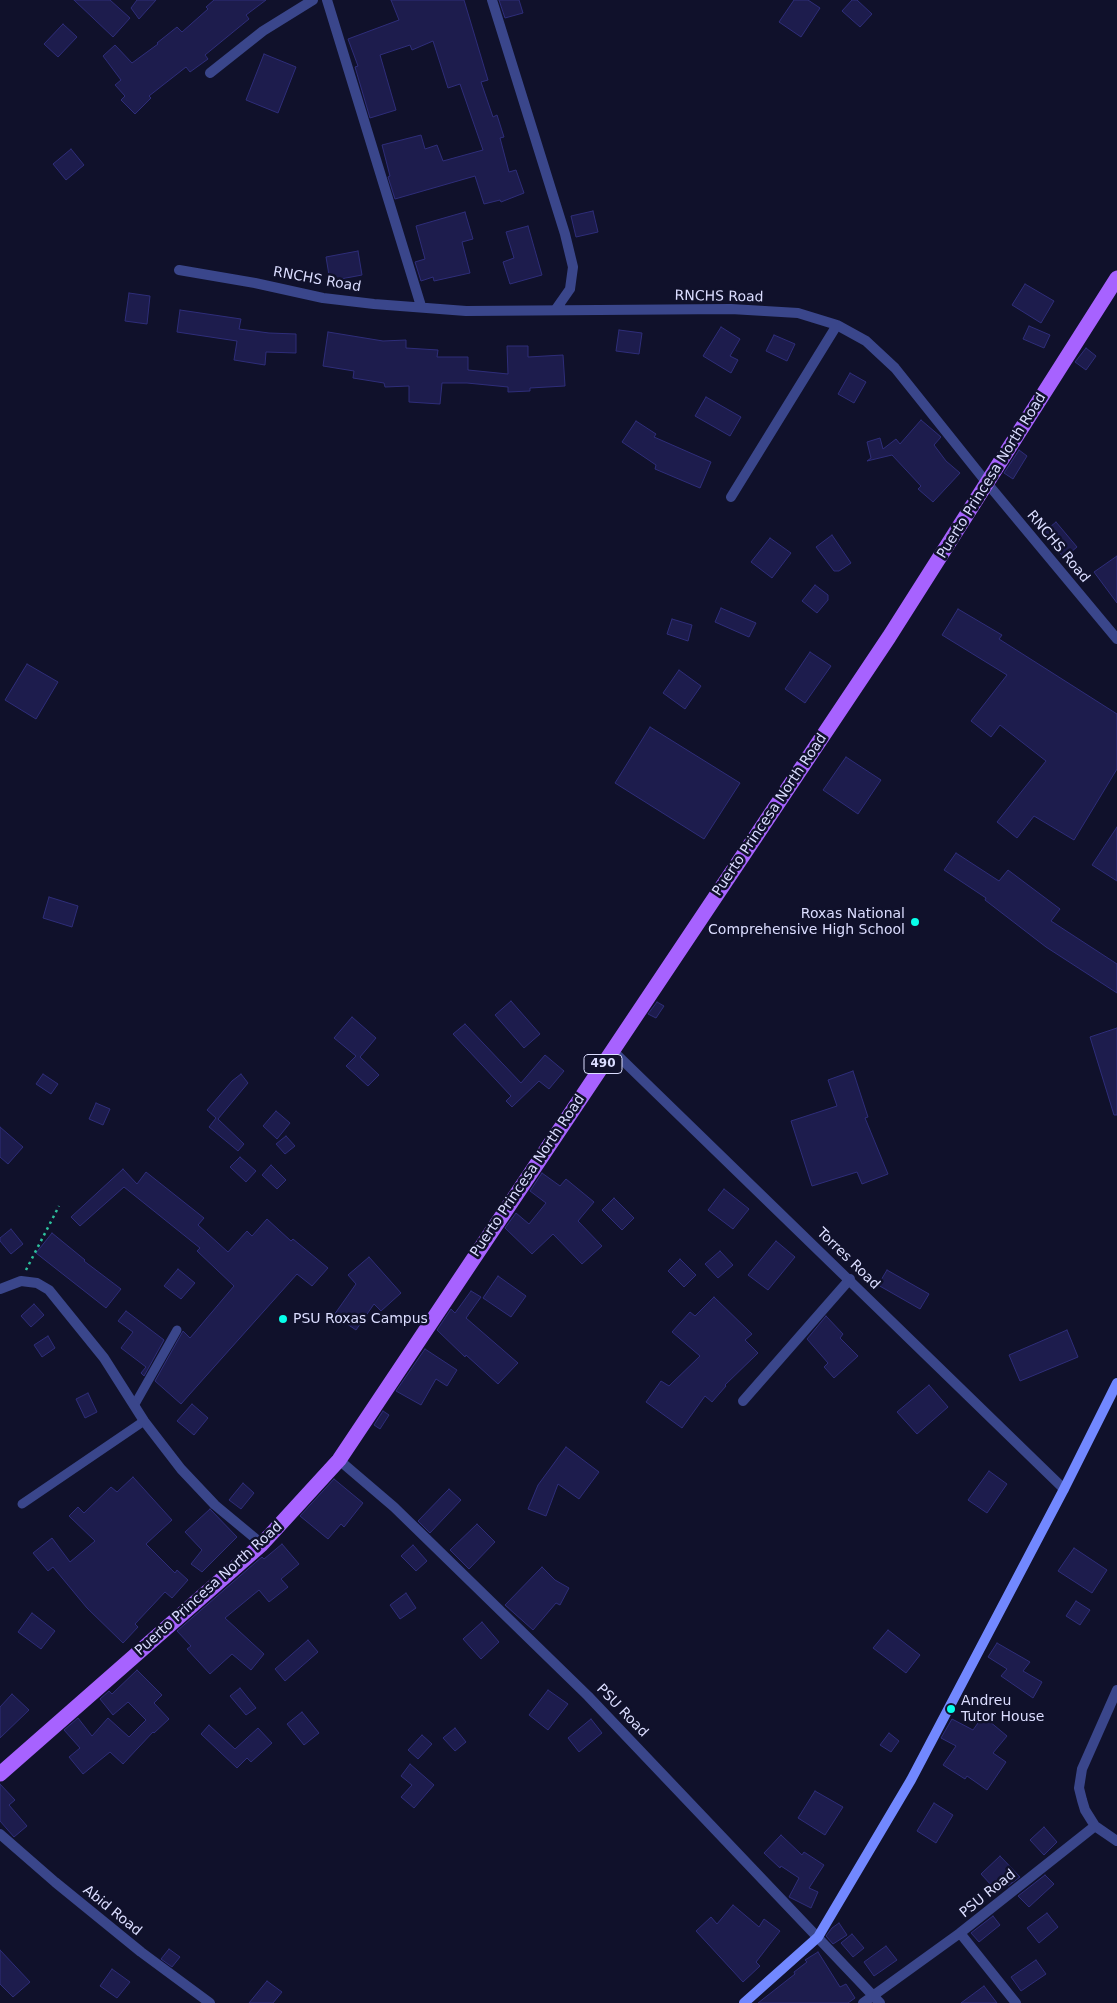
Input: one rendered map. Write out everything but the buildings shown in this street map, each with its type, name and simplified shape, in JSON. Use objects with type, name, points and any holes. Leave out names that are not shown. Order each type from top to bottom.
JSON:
[{"type":"main road","name":"Puerto Princesa North Road","points":[[0,1774],[262,1544],[339,1460],[884,645],[1117,278]]},
{"type":"street","points":[[210,73],[263,32],[313,0]]},
{"type":"street","points":[[327,0],[421,306]]},
{"type":"street","points":[[492,0],[565,234],[573,266],[570,289],[556,309]]},
{"type":"street","name":"RNCHS Road","points":[[179,270],[255,283],[323,298],[466,311],[731,309],[798,313],[837,325],[866,341],[895,368],[987,483],[1117,639]]},
{"type":"street","points":[[731,497],[837,325]]},
{"type":"street","name":"Torres Road","points":[[612,1050],[850,1279],[1064,1489]]},
{"type":"street","points":[[743,1401],[850,1279]]},
{"type":"street","points":[[0,1289],[21,1281],[37,1284],[49,1290],[104,1358],[135,1404],[144,1421],[181,1469],[215,1505],[262,1544]]},
{"type":"street","points":[[744,2003],[818,1937],[911,1780],[1064,1489],[1117,1383]]},
{"type":"street","name":"PSU Road","points":[[339,1460],[394,1507],[588,1696],[880,2003]]},
{"type":"street","points":[[1117,1690],[1082,1768],[1079,1788],[1085,1810],[1095,1826],[1117,1841]]},
{"type":"street","name":"PSU Road","points":[[873,1994],[960,1934],[1095,1826]]},
{"type":"street","name":"Abid Road","points":[[0,1834],[54,1882],[210,2003]]},
{"type":"street","points":[[960,1934],[1016,2003]]},
{"type":"street","points":[[863,2003],[873,1994]]},
{"type":"lane","points":[[135,1404],[177,1330]]},
{"type":"lane","points":[[22,1504],[144,1421]]},
{"type":"path","points":[[21,1281],[59,1206]]},
{"type":"place","name":"Roxas National Comprehensive High School","points":[[915,922]]},
{"type":"place","name":"PSU Roxas Campus","points":[[283,1319]]},
{"type":"place","name":"Andreu Tutor House","points":[[951,1709]]}]
